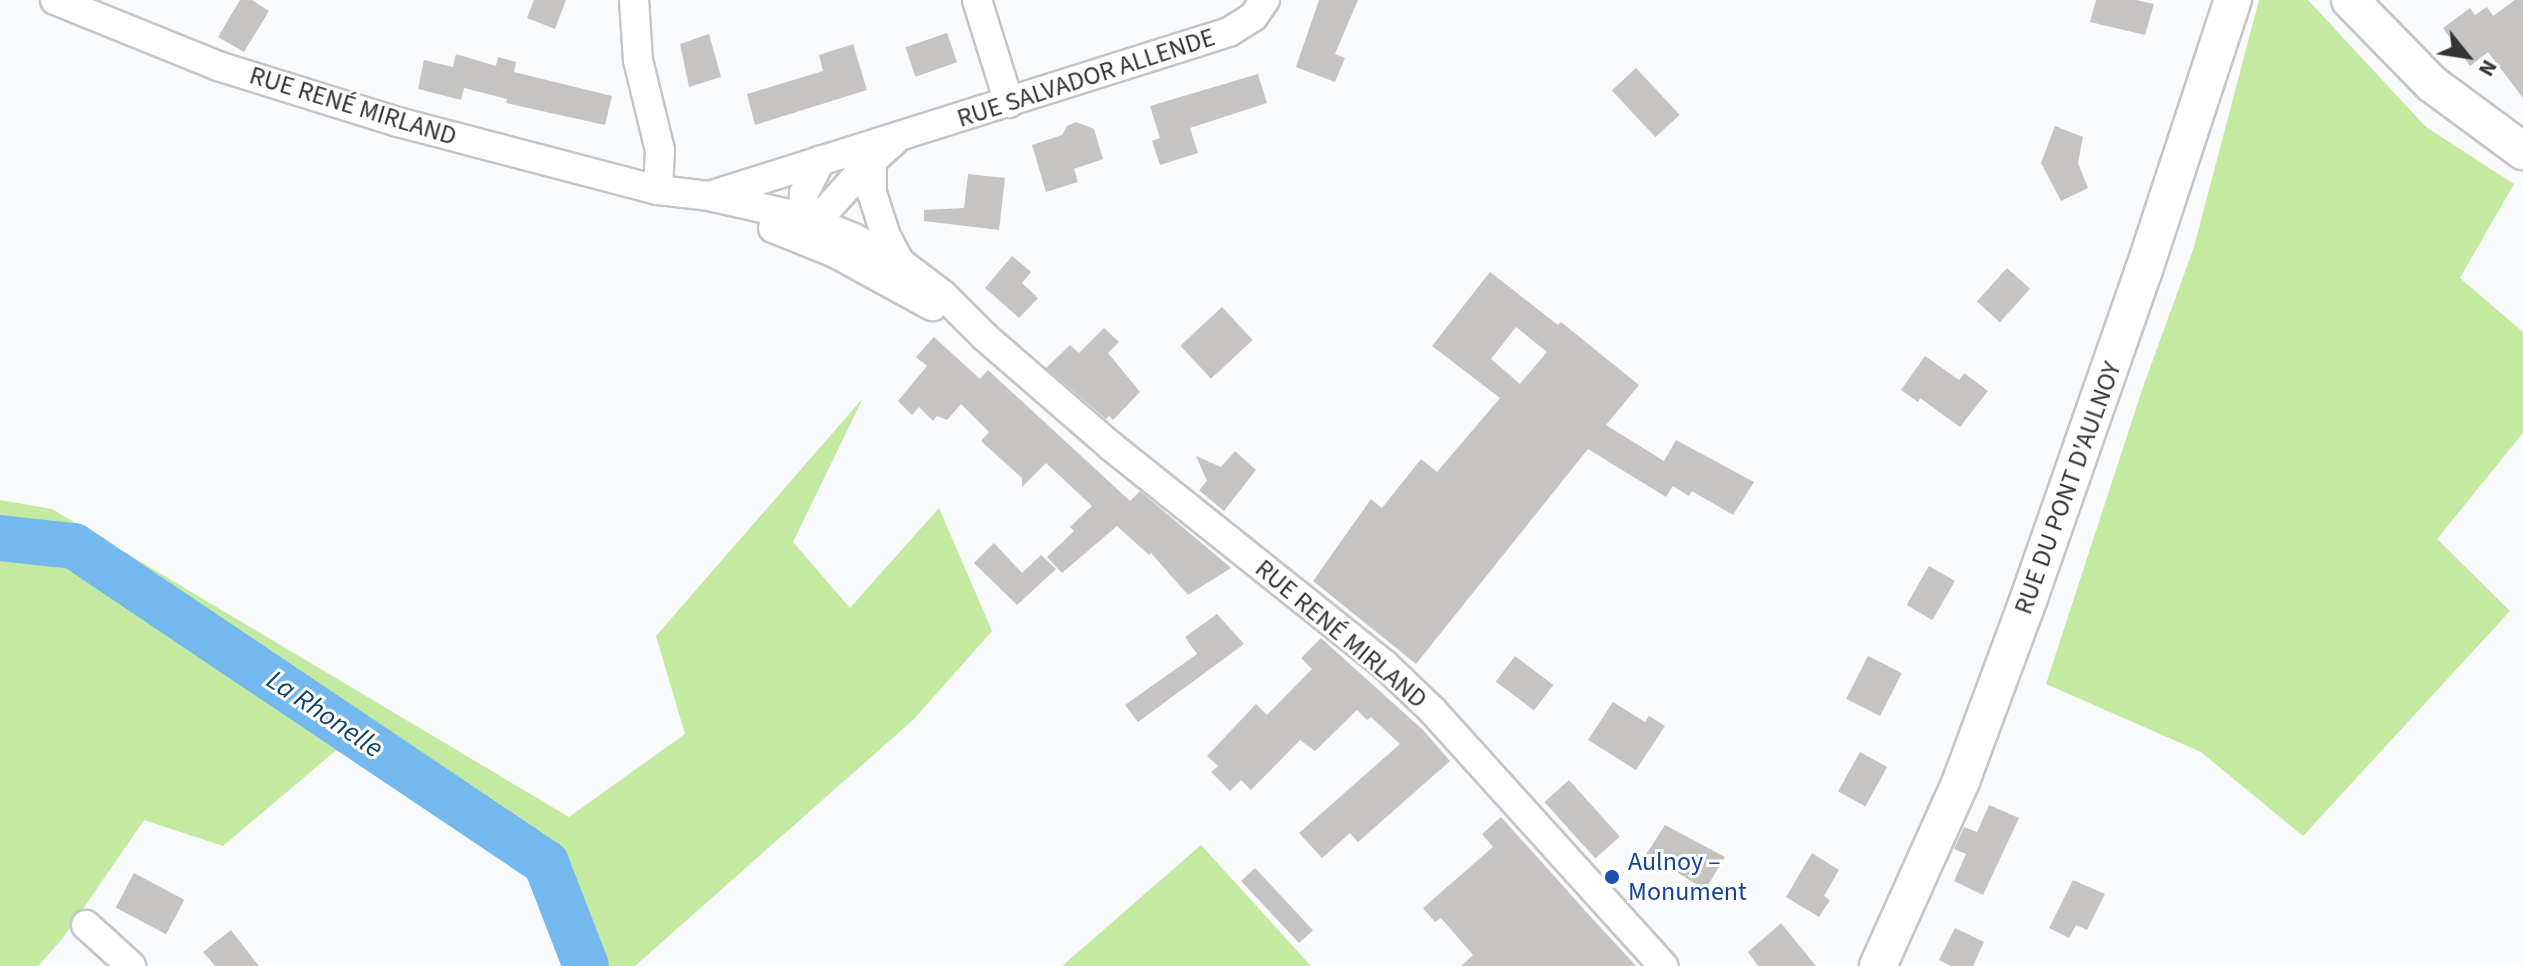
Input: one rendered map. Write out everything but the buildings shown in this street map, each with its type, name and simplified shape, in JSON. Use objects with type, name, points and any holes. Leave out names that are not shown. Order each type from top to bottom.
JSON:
[{"type":"street","name":"RUE RENÉ MIRLAND","points":[[55,0],[218,66],[486,147],[807,226],[891,282],[985,337]]},
{"type":"street","points":[[634,0],[638,60],[660,150],[658,190]]},
{"type":"street","points":[[977,0],[1009,103]]},
{"type":"street","name":"RUE SALVADOR ALLENDE","points":[[709,196],[1229,32],[1253,17],[1265,0]]},
{"type":"street","name":"RUE DU PONT D'AULNOY","points":[[1878,966],[1961,781],[2029,598],[2148,258],[2233,0]]},
{"type":"street","points":[[2350,0],[2432,84],[2523,151]]},
{"type":"street","name":"RUE SALVADOR ALLENDE","points":[[807,226],[897,139]]},
{"type":"street","points":[[807,226],[806,186],[821,160]]},
{"type":"street","name":"RUE RENÉ MIRLAND","points":[[872,160],[872,193],[886,236],[902,264]]},
{"type":"street","name":"RUE RENÉ MIRLAND","points":[[658,190],[709,196],[807,226],[902,264],[937,289],[985,337],[1112,447],[1400,679],[1663,966]]},
{"type":"street","points":[[86,925],[131,966]]},
{"type":"green space","points":[[2259,0],[2308,0],[2426,127],[2514,184],[2460,278],[2523,332],[2523,433],[2437,539],[2510,611],[2303,836],[2201,752],[2046,684],[2143,387],[2194,247]]},
{"type":"green space","points":[[863,398],[793,542],[850,608],[939,508],[992,631],[913,720],[635,966],[569,966],[524,866],[347,741],[223,846],[144,820],[63,938],[38,966],[0,966],[0,500],[52,509],[569,817],[685,734],[656,636]]},
{"type":"green space","points":[[1201,845],[1311,966],[1062,966]]},
{"type":"waterway","name":"La Rhonelle","points":[[0,538],[74,546],[546,863],[586,966]]},
{"type":"place","name":"Aulnoy – Monument","points":[[1612,877]]}]
